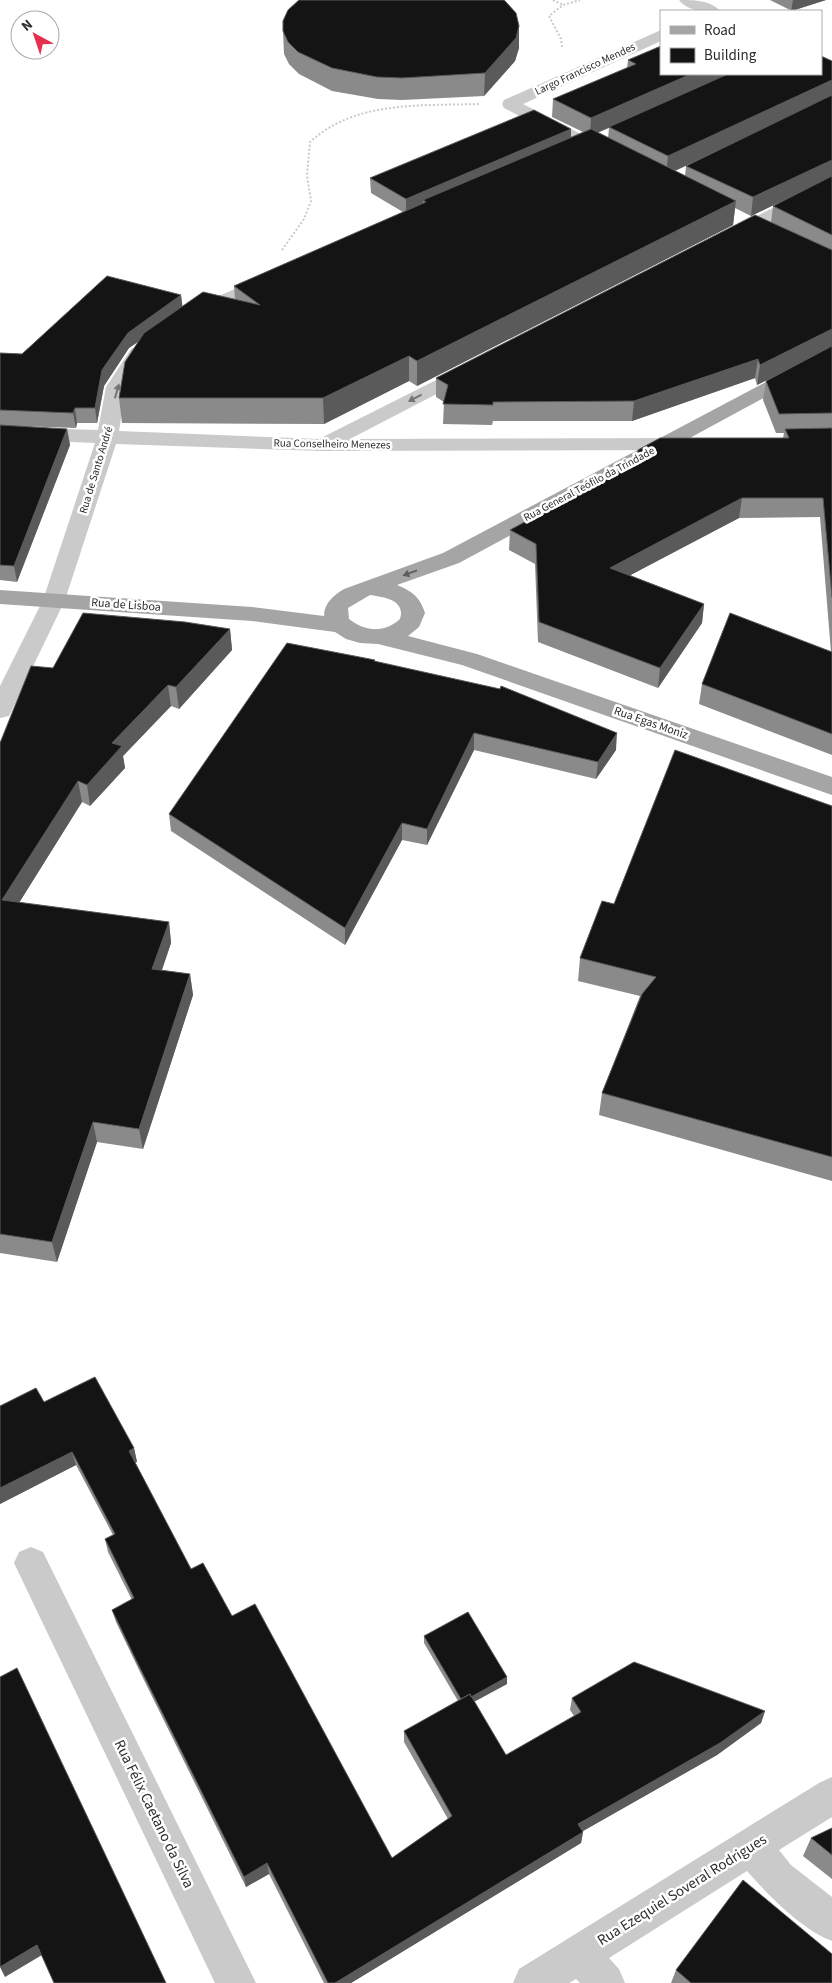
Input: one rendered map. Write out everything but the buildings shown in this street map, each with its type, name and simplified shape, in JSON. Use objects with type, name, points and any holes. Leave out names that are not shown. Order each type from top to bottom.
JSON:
[{"type":"main road","name":"Rua General Teófilo da Trindade","points":[[343,598],[354,591],[369,588],[451,558],[832,353]]},
{"type":"main road","name":"Rua General Teófilo da Trindade","points":[[381,637],[396,633],[407,626],[420,601],[451,558]]},
{"type":"main road","name":"Rua Egas Moniz","points":[[369,588],[384,588],[398,592],[408,599],[420,601],[470,659]]},
{"type":"main road","name":"Rua de Lisboa","points":[[0,597],[252,614],[341,625],[351,633],[381,637]]},
{"type":"main road","name":"Rua de Lisboa","points":[[252,614],[343,598]]},
{"type":"main road","points":[[341,625],[336,617],[336,607],[343,598]]},
{"type":"main road","name":"Rua Egas Moniz","points":[[381,637],[470,659],[832,786]]},
{"type":"street","points":[[687,0],[710,10]]},
{"type":"street","name":"Largo Francisco Mendes","points":[[510,104],[660,35]]},
{"type":"street","points":[[510,104],[623,162]]},
{"type":"street","points":[[571,152],[606,137]]},
{"type":"street","points":[[709,247],[744,220],[832,184]]},
{"type":"street","points":[[744,220],[770,233]]},
{"type":"street","points":[[183,321],[197,311],[280,266]]},
{"type":"street","name":"Rua de Santo André","points":[[0,710],[54,600],[108,439],[116,387],[138,353],[160,337]]},
{"type":"street","points":[[322,445],[480,364]]},
{"type":"street","name":"Rua Conselheiro Menezes","points":[[0,433],[108,439],[322,445],[703,444]]},
{"type":"street","name":"Rua Félix Caetano da Silva","points":[[31,1563],[236,1983]]},
{"type":"street","name":"Rua Ezequiel Soveral Rodrigues","points":[[533,1983],[832,1796]]},
{"type":"street","points":[[751,1846],[778,1878],[832,1922]]},
{"type":"street","points":[[581,1954],[605,1983]]},
{"type":"path","points":[[553,0],[564,5]]},
{"type":"path","points":[[280,266],[311,201],[307,176],[310,142],[326,128],[348,117],[387,109],[420,106],[510,104]]}]
